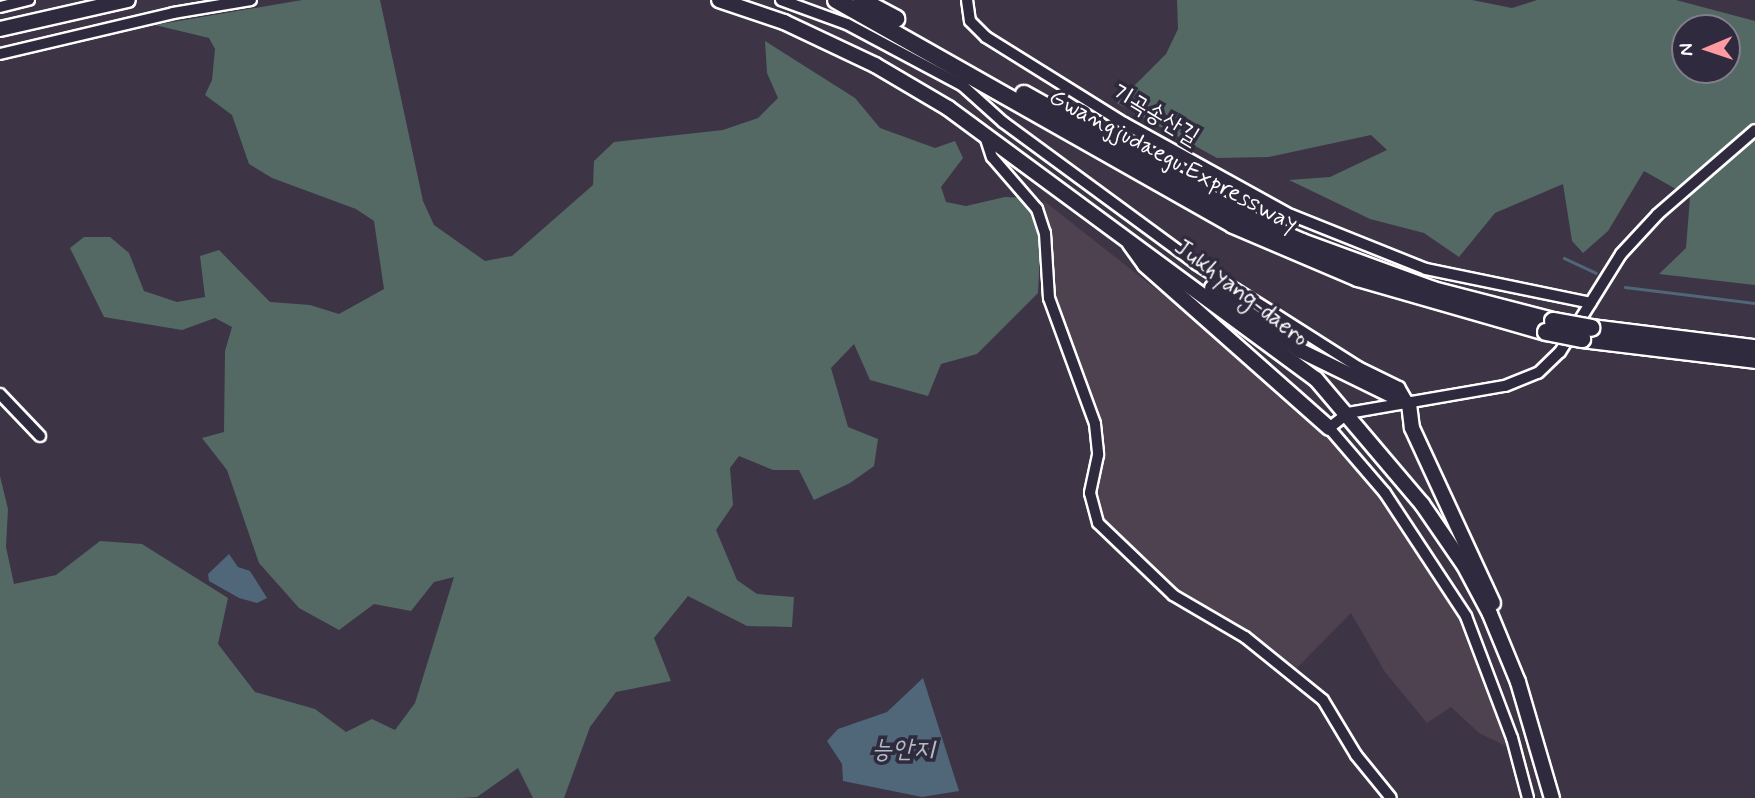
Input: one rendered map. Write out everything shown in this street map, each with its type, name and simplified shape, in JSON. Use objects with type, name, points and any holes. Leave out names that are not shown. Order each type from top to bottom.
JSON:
[{"type":"highway","name":"Gwangjudaegu Expressway","points":[[836,0],[935,52],[1089,146],[1233,225],[1358,278],[1550,327],[1755,360]]},
{"type":"highway","name":"Gwangjudaegu Expressway","points":[[861,0],[1240,215],[1433,290],[1550,327]]},
{"type":"highway","name":"Gwangjudaegu Expressway","points":[[1587,334],[1755,348]]},
{"type":"main road","points":[[0,29],[128,0]]},
{"type":"main road","name":"Jukhyang-daero","points":[[719,0],[784,22],[876,65],[984,133],[1277,346],[1348,413],[1452,548],[1505,648],[1552,798]]},
{"type":"main road","points":[[1124,234],[1145,265],[1329,428]]},
{"type":"main road","points":[[1179,275],[1209,286],[1314,358],[1409,404],[1408,420],[1485,583],[1505,648]]},
{"type":"street","points":[[0,7],[29,0]]},
{"type":"street","points":[[0,54],[173,13],[251,0]]},
{"type":"street","points":[[781,0],[847,24],[963,86],[1003,122],[1152,233],[1282,321],[1399,387],[1409,404]]},
{"type":"street","name":"기곡송산길","points":[[967,0],[970,21],[986,37],[1124,123],[1291,215],[1426,270],[1591,303]]},
{"type":"street","points":[[1528,798],[1513,738],[1466,616],[1385,492],[1329,428],[1348,413],[1505,386],[1538,373],[1560,352],[1621,254],[1658,214],[1755,130]]},
{"type":"street","points":[[984,133],[992,157],[1037,209],[1045,233],[1049,298],[1095,425],[1098,455],[1090,493],[1098,523],[1172,595],[1245,637],[1322,700],[1356,755],[1391,798]]},
{"type":"street","points":[[0,394],[40,436]]},
{"type":"shaded area","points":[[1044,201],[1306,407],[1360,466],[1462,618],[1510,748],[1479,733],[1451,707],[1427,723],[1385,672],[1351,613],[1294,671],[1250,634],[1176,594],[1116,530],[1101,521],[1093,493],[1100,456],[1051,298]]},
{"type":"green space","points":[[302,0],[380,0],[423,201],[434,225],[485,261],[512,256],[593,185],[594,161],[614,142],[723,130],[758,118],[778,98],[767,73],[765,41],[855,98],[880,128],[935,148],[955,141],[963,158],[941,187],[946,202],[966,206],[1005,197],[1026,198],[1041,232],[1038,293],[977,354],[941,364],[928,396],[870,380],[854,344],[831,368],[848,427],[878,439],[874,466],[850,483],[814,500],[799,470],[773,470],[739,456],[730,468],[733,505],[716,530],[737,580],[757,594],[794,597],[792,627],[747,626],[688,596],[654,638],[671,681],[616,692],[590,727],[564,798],[533,798],[518,768],[477,797],[462,798],[0,798],[0,476],[8,509],[6,547],[14,584],[56,575],[100,541],[142,544],[228,598],[218,644],[255,692],[315,709],[346,732],[372,719],[395,730],[415,703],[454,577],[434,582],[411,611],[374,604],[339,630],[299,608],[259,563],[227,470],[202,438],[224,432],[225,351],[232,327],[215,318],[182,330],[104,317],[70,248],[84,237],[110,237],[129,253],[144,291],[177,302],[205,297],[200,256],[219,250],[270,302],[310,305],[339,314],[384,289],[374,221],[356,209],[272,178],[249,164],[232,115],[205,95],[212,80],[215,49],[209,38],[155,25]]},
{"type":"green space","points":[[1177,0],[1472,0],[1512,8],[1537,0],[1676,0],[1729,14],[1671,14],[1671,84],[1741,84],[1741,17],[1755,21],[1755,285],[1659,274],[1686,248],[1690,197],[1644,171],[1608,231],[1583,253],[1572,241],[1563,184],[1495,213],[1459,257],[1424,233],[1370,219],[1289,180],[1330,177],[1387,150],[1371,135],[1269,157],[1217,158],[1117,103],[1166,54],[1178,29]]},
{"type":"water","points":[[229,554],[238,567],[250,571],[267,598],[257,603],[239,598],[209,581],[208,574]]},
{"type":"water","name":"능안지","points":[[923,678],[959,791],[922,797],[843,781],[842,764],[827,741],[838,729],[887,712]]},
{"type":"waterway","points":[[1564,258],[1596,273]]},
{"type":"waterway","points":[[1625,287],[1755,303]]}]
